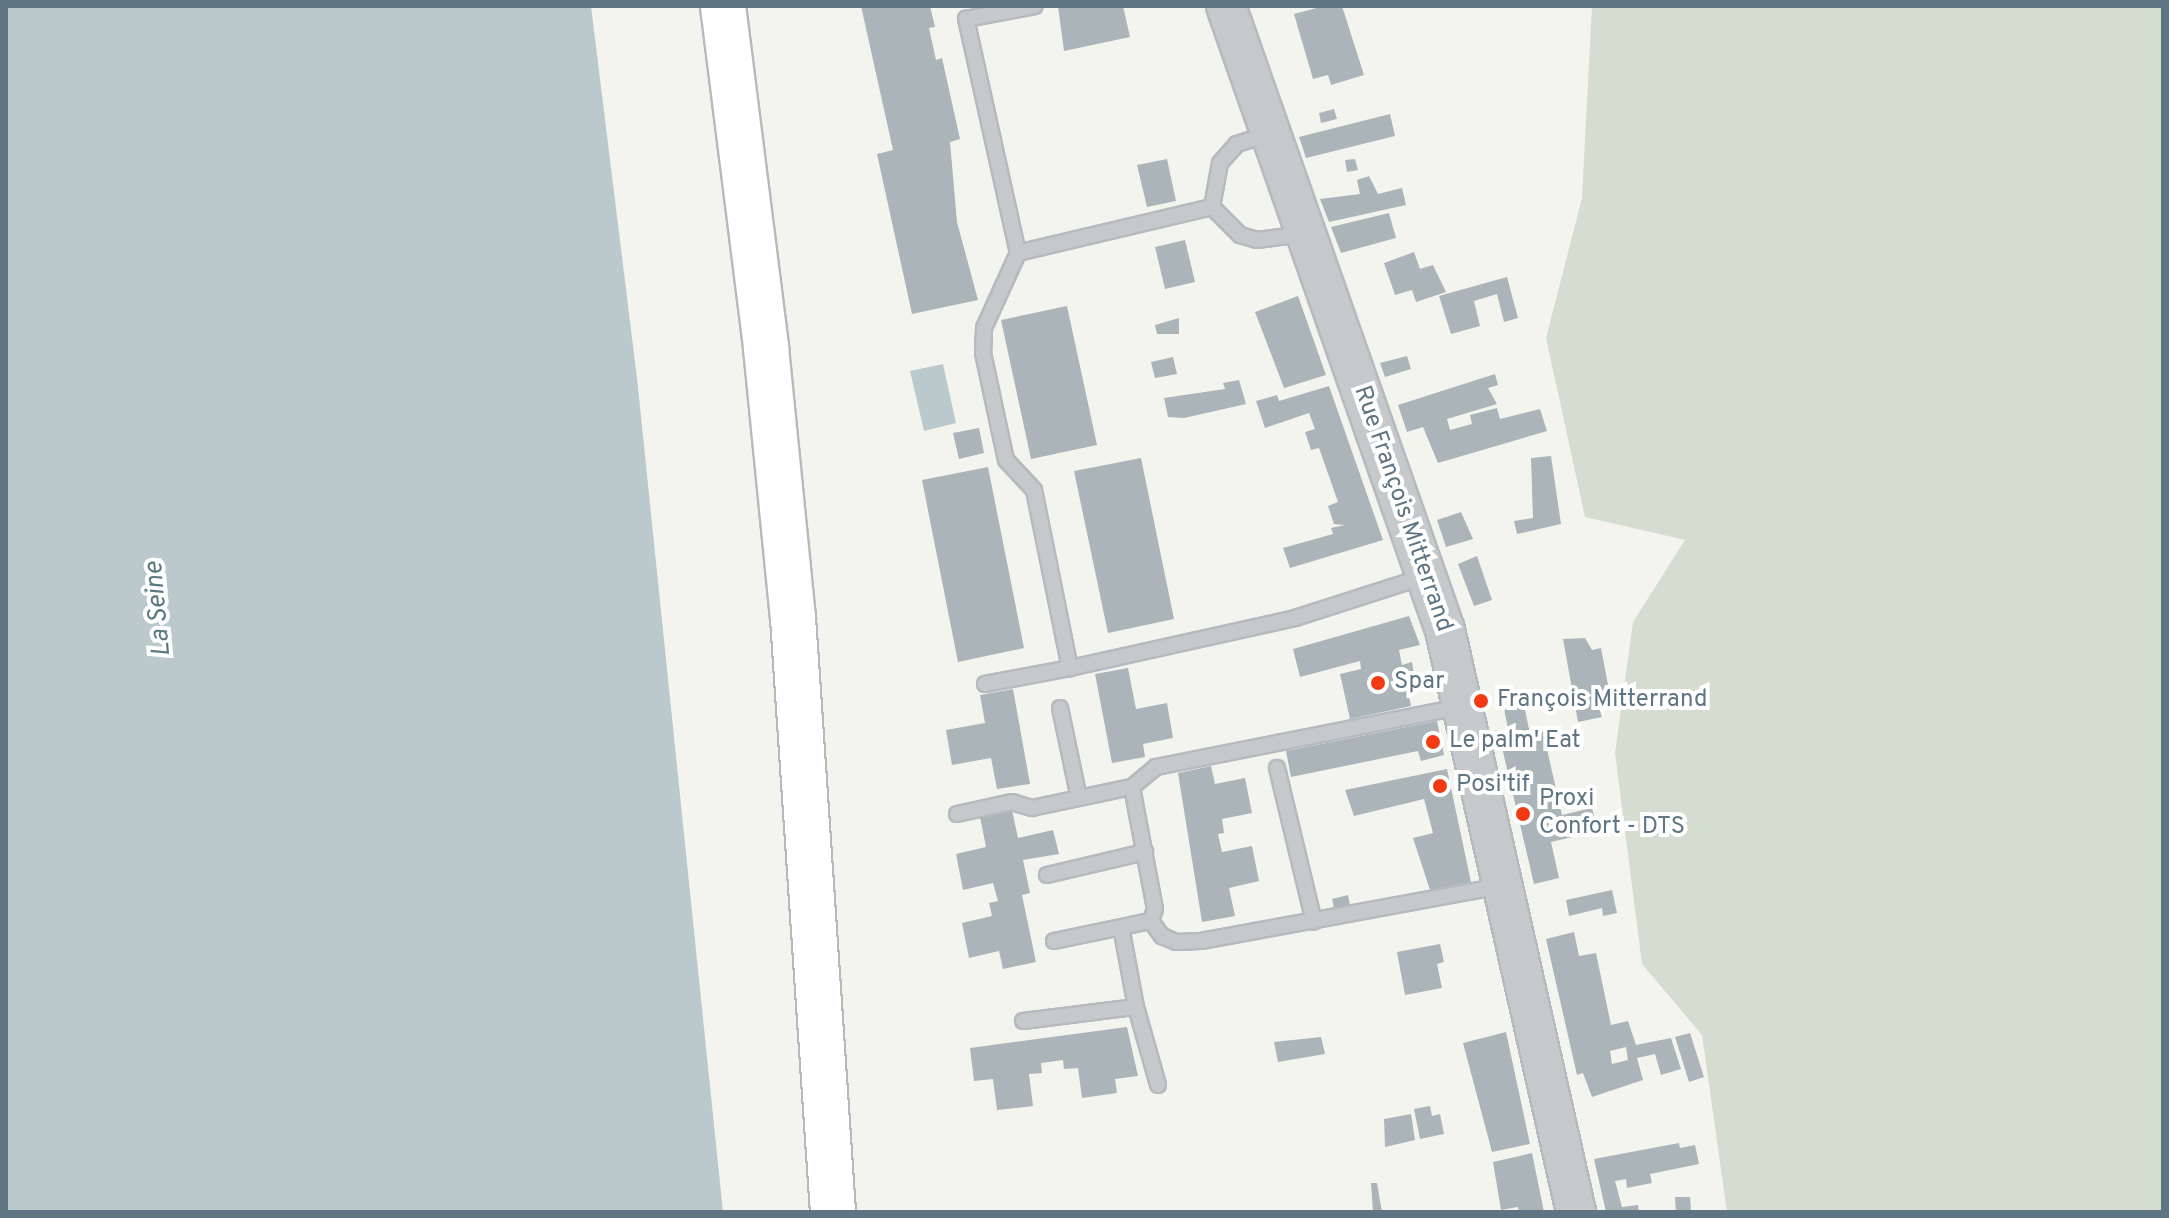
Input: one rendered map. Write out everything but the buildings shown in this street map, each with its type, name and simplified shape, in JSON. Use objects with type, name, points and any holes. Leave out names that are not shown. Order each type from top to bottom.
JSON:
[{"type":"main road","points":[[723,6],[766,348],[793,618],[833,1212]]},
{"type":"street","name":"Rue François Mitterrand","points":[[1226,6],[1268,134],[1427,576],[1464,707],[1576,1212]]},
{"type":"lane","points":[[1035,6],[966,19],[1018,253],[984,328],[983,353],[1006,460],[1034,490],[1070,668]]},
{"type":"lane","points":[[1268,134],[1237,144],[1220,163],[1212,207],[1225,225],[1249,238],[1305,234]]},
{"type":"lane","points":[[1018,253],[1212,207]]},
{"type":"lane","points":[[985,684],[1295,618],[1427,576]]},
{"type":"lane","points":[[957,814],[1012,802],[1032,808],[1132,787],[1156,767],[1464,707]]},
{"type":"lane","points":[[1060,708],[1079,798]]},
{"type":"lane","points":[[1277,768],[1314,922]]},
{"type":"lane","points":[[1132,787],[1155,909],[1151,921]]},
{"type":"lane","points":[[1047,875],[1145,852]]},
{"type":"lane","points":[[1151,921],[1162,936],[1176,942],[1314,922],[1504,885]]},
{"type":"lane","points":[[1054,941],[1151,921]]},
{"type":"lane","points":[[1121,927],[1136,1007],[1158,1085]]},
{"type":"lane","points":[[1023,1021],[1136,1007]]},
{"type":"shaded area","points":[[1592,6],[2163,6],[2163,1212],[1727,1212],[1702,1035],[1642,964],[1615,753],[1633,622],[1685,540],[1585,517],[1546,338],[1582,198]]},
{"type":"water","name":"La Seine","points":[[6,6],[591,6],[637,378],[723,1212],[6,1212]]},
{"type":"water","points":[[943,364],[956,423],[924,431],[910,371]]},
{"type":"place","name":"Spar","points":[[1378,683]]},
{"type":"place","name":"François Mitterrand","points":[[1481,701]]},
{"type":"place","name":"Le palm' Eat","points":[[1433,742]]},
{"type":"place","name":"Posi'tif","points":[[1440,786]]},
{"type":"place","name":"Proxi Confort - DTS","points":[[1523,814]]}]
